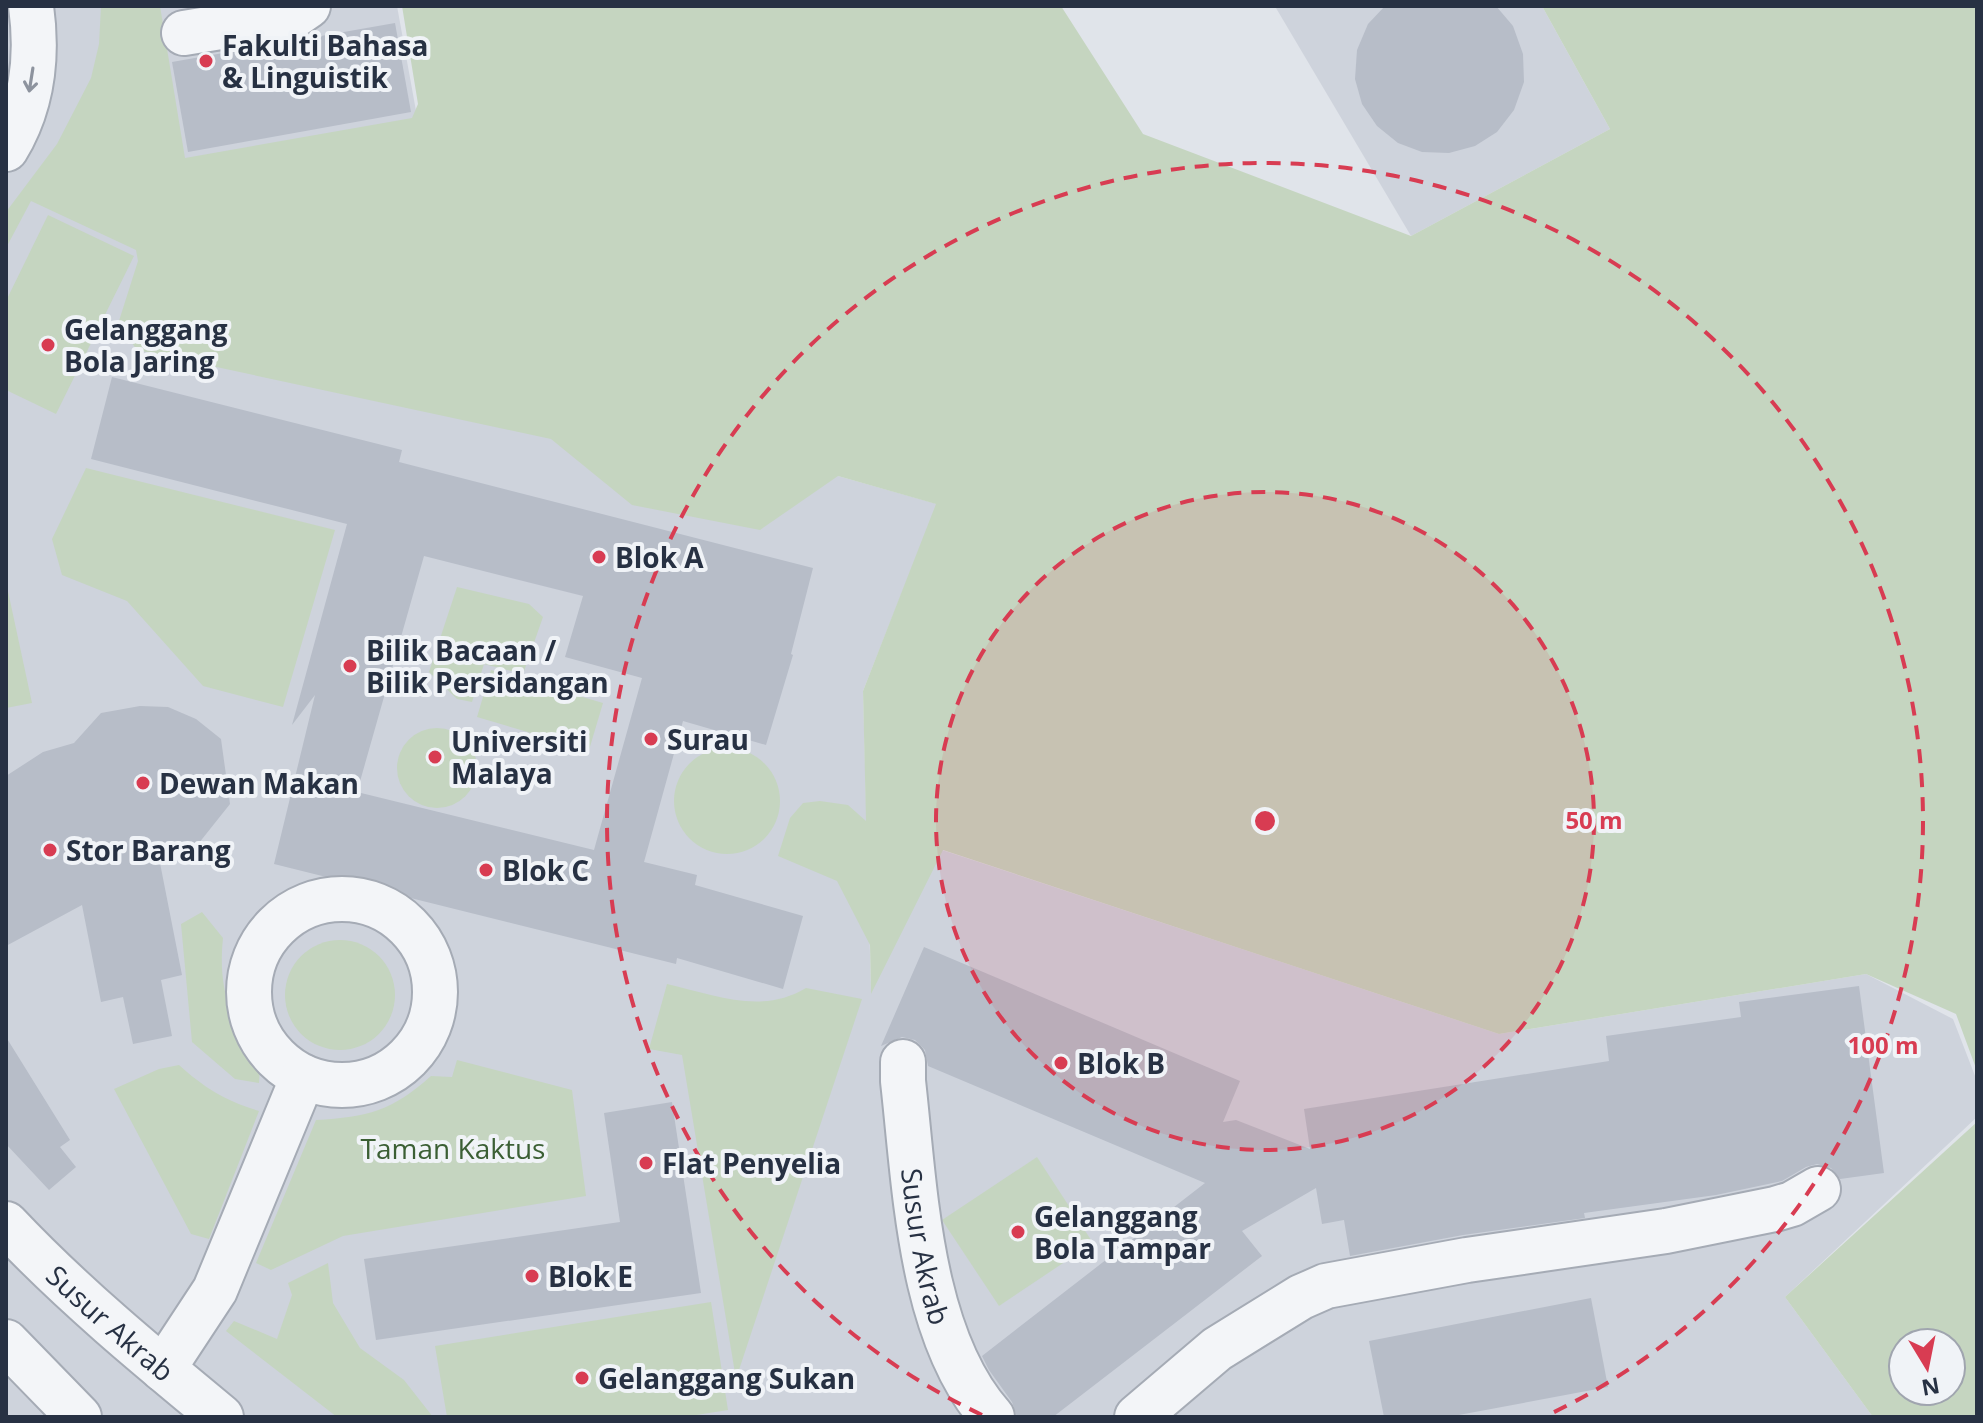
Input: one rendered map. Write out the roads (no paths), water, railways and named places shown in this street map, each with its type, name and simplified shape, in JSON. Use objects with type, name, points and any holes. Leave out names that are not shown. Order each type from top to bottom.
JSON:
[{"type":"street","points":[[6,149],[24,113],[30,89],[35,58],[31,6]]},
{"type":"street","points":[[184,33],[295,15],[308,6]]},
{"type":"street","points":[[342,899],[374,904],[401,919],[423,942],[435,973],[435,1004],[428,1033],[411,1057],[387,1075],[360,1084],[331,1085],[303,1077],[276,1060],[258,1034],[249,1004],[251,972],[263,943],[284,920],[311,904],[342,899]]},
{"type":"street","name":"Susur Akrab","points":[[903,1062],[923,1248],[941,1325],[974,1397],[992,1417]]},
{"type":"street","points":[[163,1369],[215,1290],[303,1077]]},
{"type":"street","points":[[1137,1417],[1217,1349],[1301,1297],[1326,1286],[1467,1260],[1666,1231],[1775,1209],[1792,1204],[1818,1189]]},
{"type":"street","name":"Susur Akrab","points":[[6,1224],[41,1261],[221,1417]]},
{"type":"street","points":[[6,1342],[79,1417]]},
{"type":"place","name":"Fakulti Bahasa & Linguistik","points":[[206,61]]},
{"type":"place","name":"Gelanggang Bola Jaring","points":[[48,345]]},
{"type":"place","name":"Blok A","points":[[599,557]]},
{"type":"place","name":"Bilik Bacaan / Bilik Persidangan","points":[[350,666]]},
{"type":"place","name":"Surau","points":[[651,739]]},
{"type":"place","name":"Universiti Malaya","points":[[435,757]]},
{"type":"place","name":"Dewan Makan","points":[[143,783]]},
{"type":"place","name":"Stor Barang","points":[[50,850]]},
{"type":"place","name":"Blok C","points":[[486,870]]},
{"type":"place","name":"Blok B","points":[[1061,1063]]},
{"type":"place","name":"Flat Penyelia","points":[[646,1163]]},
{"type":"place","name":"Gelanggang Bola Tampar","points":[[1018,1232]]},
{"type":"place","name":"Blok E","points":[[532,1276]]},
{"type":"place","name":"Gelanggang Sukan","points":[[582,1378]]},
{"type":"park label","name":"Taman Kaktus","points":[[453,1148]]}]
